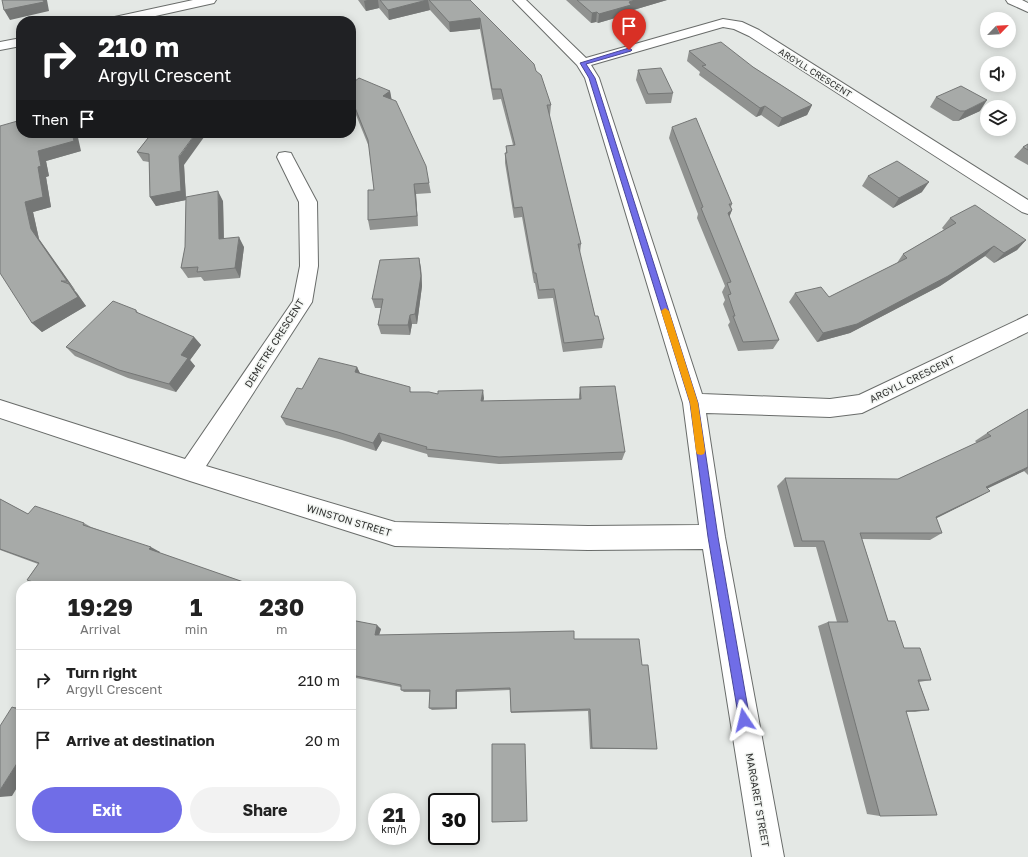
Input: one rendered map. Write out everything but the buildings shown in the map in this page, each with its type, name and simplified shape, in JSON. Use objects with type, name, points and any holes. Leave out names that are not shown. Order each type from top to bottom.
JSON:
[{"type":"street","points":[[137,16],[210,0]]},
{"type":"street","name":"MARGARET STREET","points":[[519,0],[583,63],[592,78],[694,403],[713,537],[768,857]]},
{"type":"street","points":[[1012,0],[1028,8]]},
{"type":"street","name":"ARGYLL CRESCENT","points":[[583,63],[723,23],[737,25],[754,33],[1028,208]]},
{"type":"street","points":[[0,46],[16,43]]},
{"type":"street","name":"DEMETRE CRESCENT","points":[[190,471],[302,302],[309,266],[308,202],[285,157]]},
{"type":"street","name":"ARGYLL CRESCENT","points":[[694,403],[830,408],[862,404],[1028,323]]},
{"type":"street","name":"WINSTON STREET","points":[[0,409],[190,471],[395,534],[588,538],[713,537]]},
{"type":"slow traffic","points":[[665,311],[694,403],[701,451]]},
{"type":"route","points":[[629,50],[583,63],[592,78],[694,403],[713,537],[744,720]]}]
